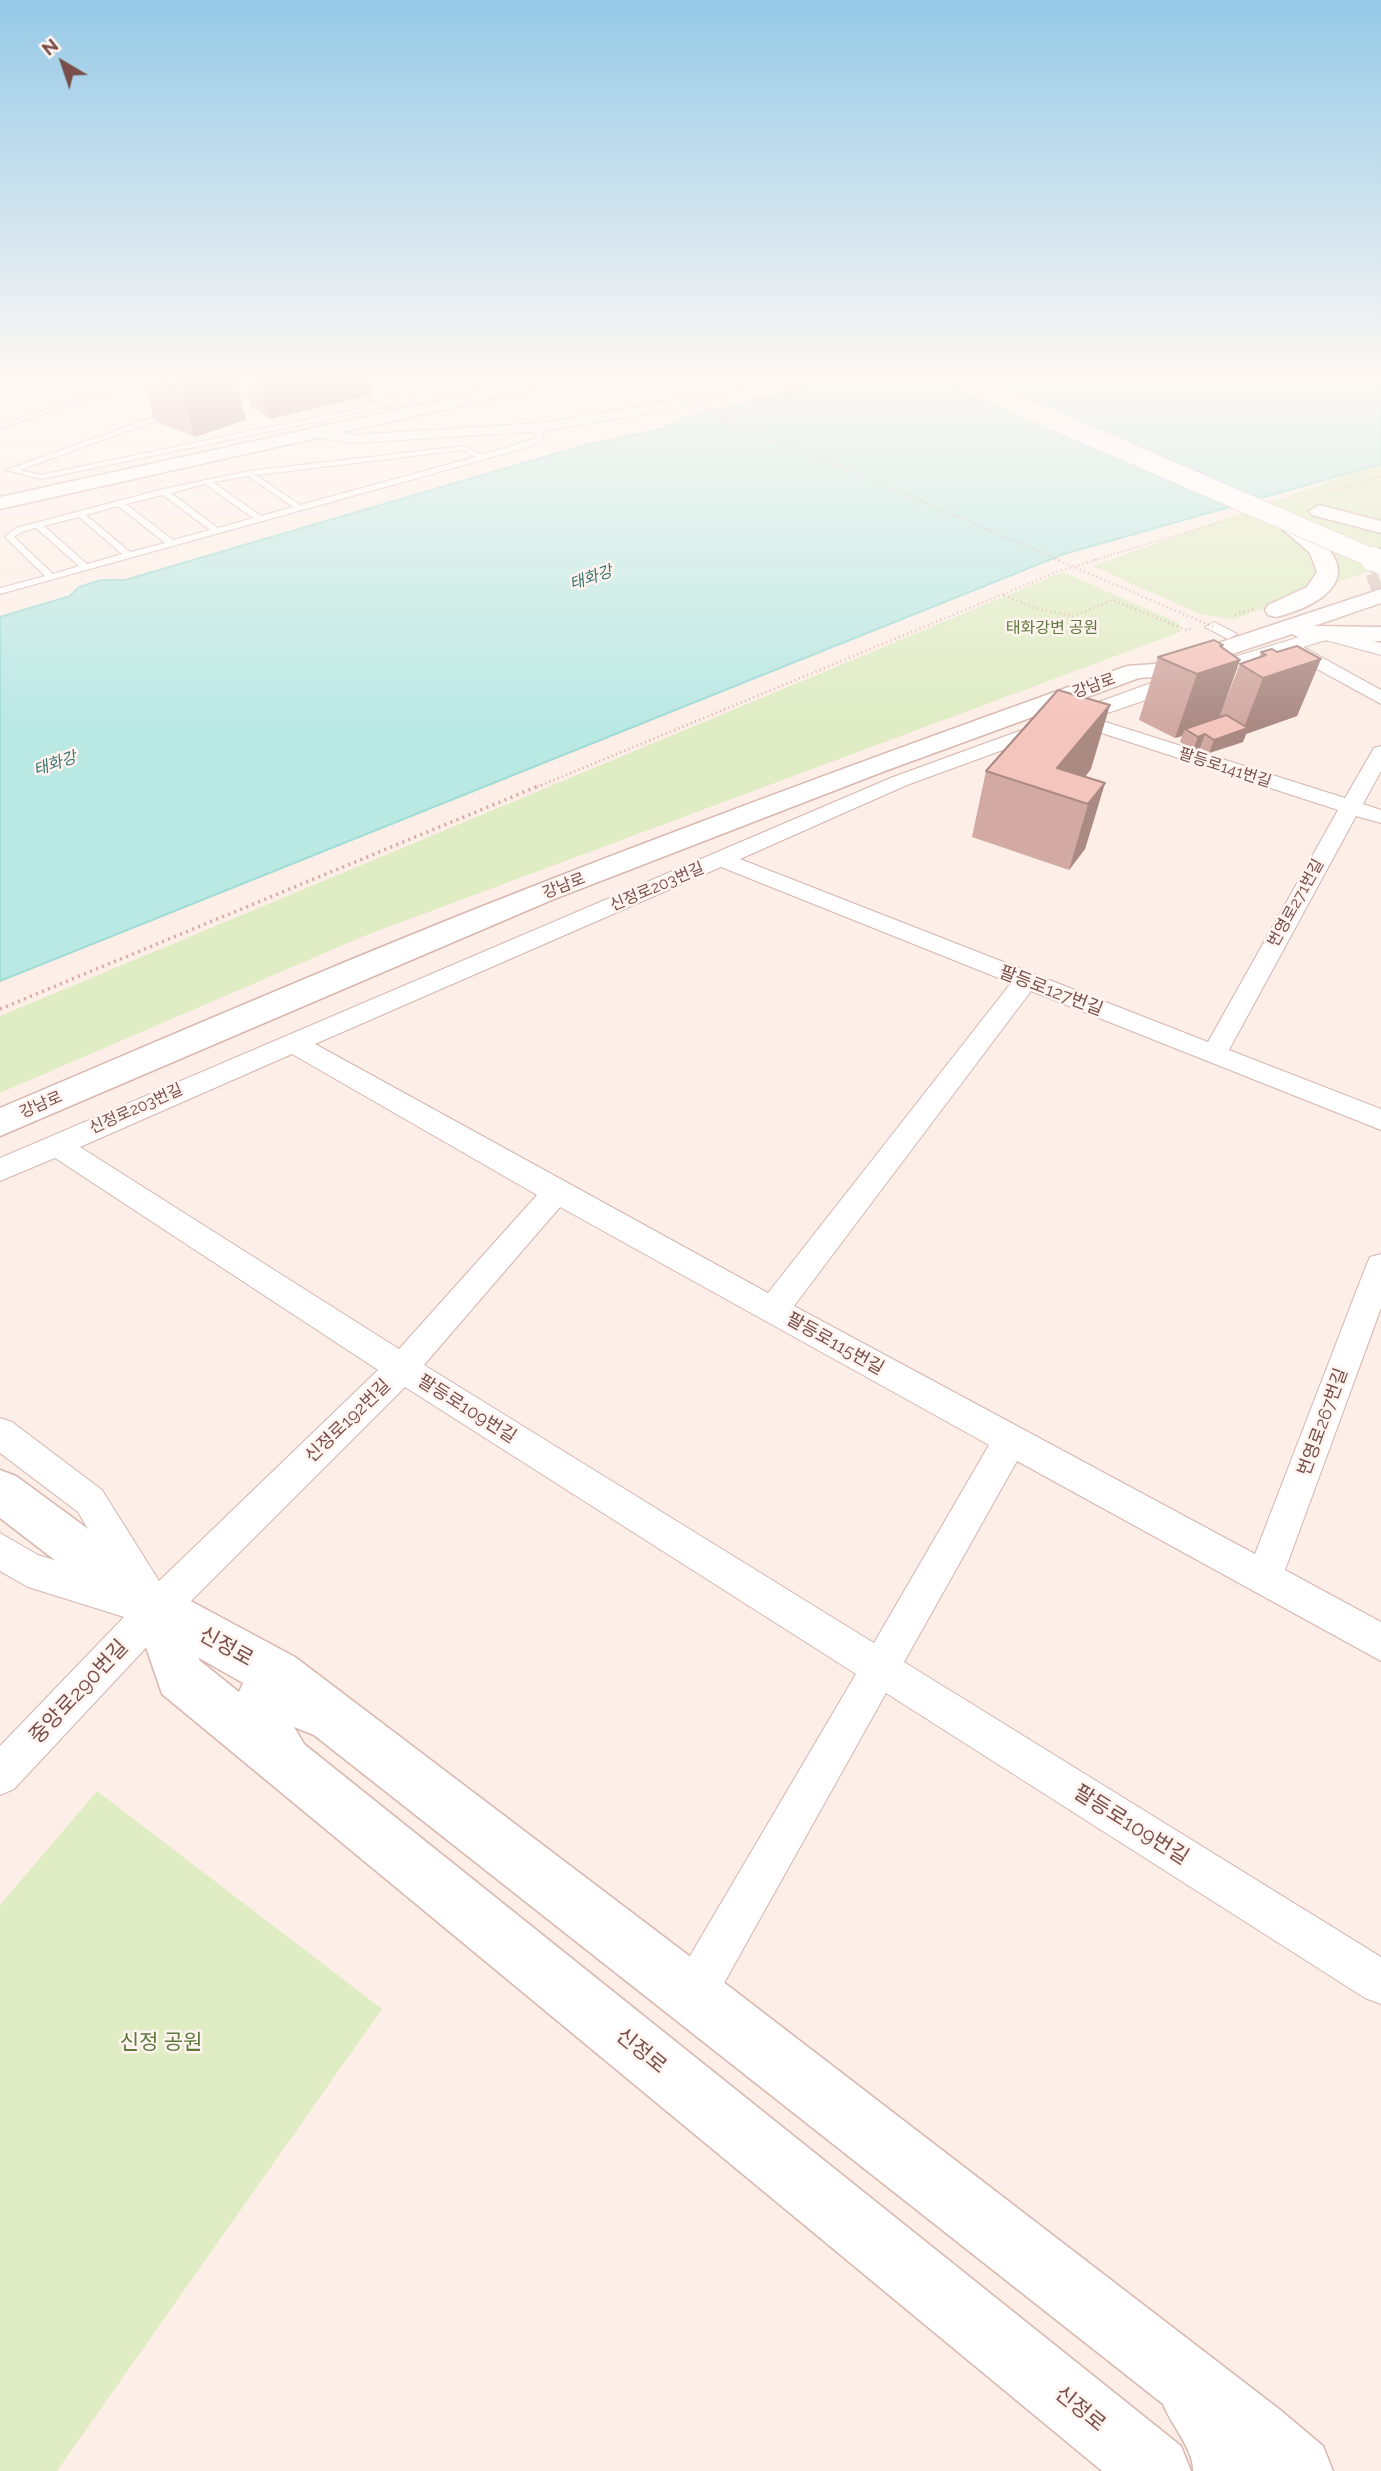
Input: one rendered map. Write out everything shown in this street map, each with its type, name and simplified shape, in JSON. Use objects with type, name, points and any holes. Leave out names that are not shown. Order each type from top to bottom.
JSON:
[{"type":"main road","points":[[0,502],[25,496]]},
{"type":"main road","points":[[1225,496],[1381,562]]},
{"type":"main road","points":[[1296,501],[1381,536]]},
{"type":"main road","points":[[1319,511],[1381,527]]},
{"type":"main road","points":[[1226,625],[1305,600],[1322,589],[1329,580],[1329,570],[1324,560],[1308,541],[1283,522]]},
{"type":"main road","name":"강남로","points":[[1136,671],[1143,662],[1226,625],[1375,599]]},
{"type":"main road","name":"강남로","points":[[0,1123],[256,1012],[543,893],[876,765],[1136,671],[1157,671],[1281,639],[1375,599]]},
{"type":"main road","points":[[1226,625],[1281,639],[1325,634],[1381,634]]},
{"type":"main road","name":"신정로","points":[[0,1491],[157,1609],[278,1675],[693,1994],[1298,2471]]},
{"type":"main road","name":"신정로","points":[[157,1609],[180,1676],[1156,2471]]},
{"type":"main road","points":[[314,1785],[268,1737],[256,1712],[261,1700],[271,1696],[283,1697],[322,1715],[357,1737]]},
{"type":"main road","points":[[1102,2314],[1172,2376],[1203,2410],[1229,2450],[1228,2471]]},
{"type":"main road","points":[[1070,2400],[1146,2455],[1178,2471]]},
{"type":"street","points":[[1325,634],[1381,649]]},
{"type":"street","points":[[1281,639],[1381,698]]},
{"type":"street","name":"신정로203번길","points":[[0,1170],[291,1042],[723,860],[900,781],[1281,639]]},
{"type":"street","name":"팔등로141번길","points":[[1071,717],[1381,817]]},
{"type":"street","name":"번영로271번길","points":[[1214,1054],[1381,752]]},
{"type":"street","name":"팔등로127번길","points":[[723,860],[1381,1120]]},
{"type":"street","points":[[773,1310],[1026,981]]},
{"type":"street","name":"팔등로115번길","points":[[291,1042],[556,1192],[1381,1642]]},
{"type":"street","name":"팔등로109번길","points":[[56,1145],[402,1368],[1381,1982]]},
{"type":"street","name":"신정로192번길","points":[[157,1609],[402,1368],[556,1192]]},
{"type":"street","name":"번영로267번길","points":[[1264,1578],[1381,1266]]},
{"type":"street","points":[[0,1433],[90,1501],[157,1609]]},
{"type":"street","points":[[693,1994],[1011,1439]]},
{"type":"street","points":[[0,1550],[28,1570],[157,1609]]},
{"type":"street","name":"중앙로290번길","points":[[0,1774],[157,1609]]},
{"type":"lane","points":[[67,517],[67,507],[114,496]]},
{"type":"lane","points":[[51,577],[9,537],[19,530],[144,496]]},
{"type":"lane","points":[[170,496],[217,531]]},
{"type":"lane","points":[[231,496],[260,519]]},
{"type":"lane","points":[[282,496],[299,508]]},
{"type":"lane","points":[[0,591],[10,584],[51,577],[341,496]]},
{"type":"lane","points":[[119,503],[172,544]]},
{"type":"lane","points":[[79,513],[130,556]]},
{"type":"lane","points":[[38,525],[85,567]]},
{"type":"path","points":[[918,496],[1226,625]]},
{"type":"path","points":[[0,1009],[1003,594],[1097,558],[1226,521]]},
{"type":"path","points":[[1003,594],[1035,608],[1073,616],[1113,600],[1186,630],[1226,625],[1259,607]]},
{"type":"green space","points":[[1288,496],[1381,496],[1381,566],[1234,619],[1202,615],[1093,566]]},
{"type":"green space","name":"태화강변 공원","points":[[1063,572],[1179,623],[1180,632],[364,936],[0,1093],[0,1016]]},
{"type":"green space","name":"신정 공원","points":[[97,1791],[382,2009],[57,2471],[0,2471],[0,1905]]},
{"type":"water","name":"태화강","points":[[410,496],[1267,496],[1064,554],[0,981],[0,617],[70,596],[79,587],[101,580],[125,580]]},
{"type":"building","points":[[1214,640],[1240,660],[1197,674],[1158,657]]},
{"type":"building","points":[[1297,646],[1321,659],[1263,678],[1240,664],[1266,655],[1261,652],[1272,649],[1277,652]]},
{"type":"building","points":[[1058,690],[1110,705],[1057,768],[1105,783],[1088,804],[986,771]]},
{"type":"building","points":[[1226,715],[1248,728],[1214,740],[1205,734],[1198,737],[1185,729]]},
{"type":"tunnel","points":[[1370,587],[1381,583]]}]
